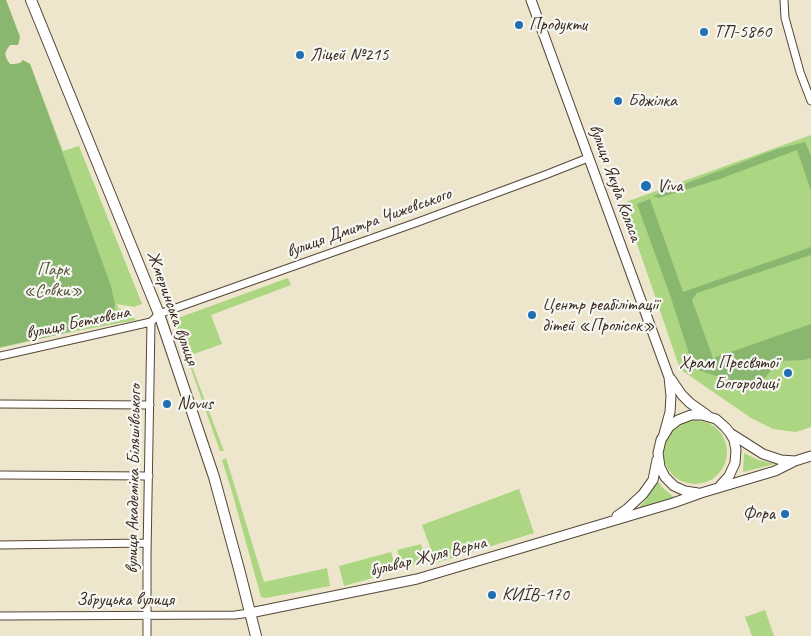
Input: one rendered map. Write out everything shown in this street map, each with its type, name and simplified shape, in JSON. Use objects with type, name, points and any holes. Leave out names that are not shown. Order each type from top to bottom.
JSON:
[{"type":"main road","name":"Жмеринська вулиця","points":[[31,0],[159,314],[208,458],[256,636]]},
{"type":"street","name":"вулиця Якуба Коласа","points":[[531,0],[669,377],[672,396],[664,434]]},
{"type":"street","points":[[784,0],[785,18],[800,72],[811,101]]},
{"type":"street","name":"вулиця Дмитра Чижевського","points":[[159,314],[418,222],[588,158]]},
{"type":"street","name":"вулиця Бетховена","points":[[0,356],[151,322],[159,314]]},
{"type":"street","name":"вулиця Академіка Біляшівського","points":[[147,636],[151,322]]},
{"type":"street","name":"вулиця Якуба Коласа","points":[[669,377],[682,395],[708,416]]},
{"type":"street","points":[[0,404],[150,404]]},
{"type":"street","points":[[701,493],[685,491],[674,486],[665,477],[660,467],[658,453],[660,440],[669,427],[678,420],[690,415],[702,415],[716,419],[726,427],[734,440],[736,450],[735,464],[730,476],[723,484],[716,488]]},
{"type":"street","name":"бульвар Жуля Верна","points":[[730,433],[763,454],[781,460],[795,461]]},
{"type":"street","name":"бульвар Жуля Верна","points":[[611,521],[628,510],[653,480],[658,453]]},
{"type":"street","name":"бульвар Жуля Верна","points":[[250,613],[417,579],[673,503],[775,471],[795,461],[811,456]]},
{"type":"street","points":[[0,475],[149,476]]},
{"type":"street","points":[[0,545],[147,544]]},
{"type":"street","name":"Збруцька вулиця","points":[[0,616],[235,615],[250,613]]},
{"type":"green space","name":"Парк «Совки»","points":[[0,0],[6,0],[20,37],[18,45],[10,45],[7,49],[5,54],[7,60],[10,64],[20,63],[23,60],[30,64],[63,151],[79,146],[142,304],[134,307],[117,304],[118,308],[129,313],[136,320],[0,348]]},
{"type":"green space","name":"Парк «Совки»","points":[[0,0],[6,0],[20,37],[18,45],[10,45],[7,49],[5,54],[7,60],[10,64],[20,63],[23,60],[30,64],[111,286],[115,305],[111,320],[61,334],[0,347]]},
{"type":"green space","points":[[811,135],[811,427],[796,432],[773,429],[751,418],[680,369],[623,203]]},
{"type":"green space","points":[[805,142],[811,156],[811,191],[797,150],[717,180],[659,198],[653,196],[777,149]]},
{"type":"green space","points":[[650,199],[683,292],[811,247],[811,255],[697,293],[692,300],[713,358],[694,369],[637,204]]},
{"type":"green space","points":[[288,278],[291,285],[211,315],[222,344],[188,356],[224,451],[220,451],[174,321]]},
{"type":"green space","points":[[811,324],[811,358],[778,361],[765,378],[740,390],[719,377],[698,370],[716,357]]},
{"type":"green space","points":[[695,420],[707,422],[718,429],[725,440],[727,452],[725,464],[718,475],[707,482],[695,484],[683,482],[672,475],[665,464],[663,452],[665,440],[672,429],[683,422]]},
{"type":"green space","points":[[744,453],[758,460],[775,464],[743,472]]},
{"type":"green space","points":[[226,458],[264,582],[327,568],[330,586],[266,598],[261,597],[222,460]]},
{"type":"green space","points":[[657,480],[675,498],[635,512],[646,499]]},
{"type":"green space","points":[[519,489],[534,533],[436,563],[422,525]]},
{"type":"green space","points":[[421,544],[426,561],[403,568],[397,550]]},
{"type":"green space","points":[[391,552],[397,571],[344,586],[339,566]]},
{"type":"green space","points":[[765,610],[774,636],[752,636],[745,617]]},
{"type":"place","name":"Продукти","points":[[519,25]]},
{"type":"place","name":"ТП-5860","points":[[704,32]]},
{"type":"place","name":"Ліцей №215","points":[[300,55]]},
{"type":"place","name":"Бджілка","points":[[618,101]]},
{"type":"place","name":"Viva","points":[[646,186]]},
{"type":"place","name":"Центр реабілітації дітей «Пролісок»","points":[[532,315]]},
{"type":"place","name":"Храм Пресвятої Богородиці","points":[[788,373]]},
{"type":"place","name":"Novus","points":[[167,404]]},
{"type":"place","name":"Фора","points":[[785,514]]},
{"type":"place","name":"КИЇВ-170","points":[[492,595]]}]
